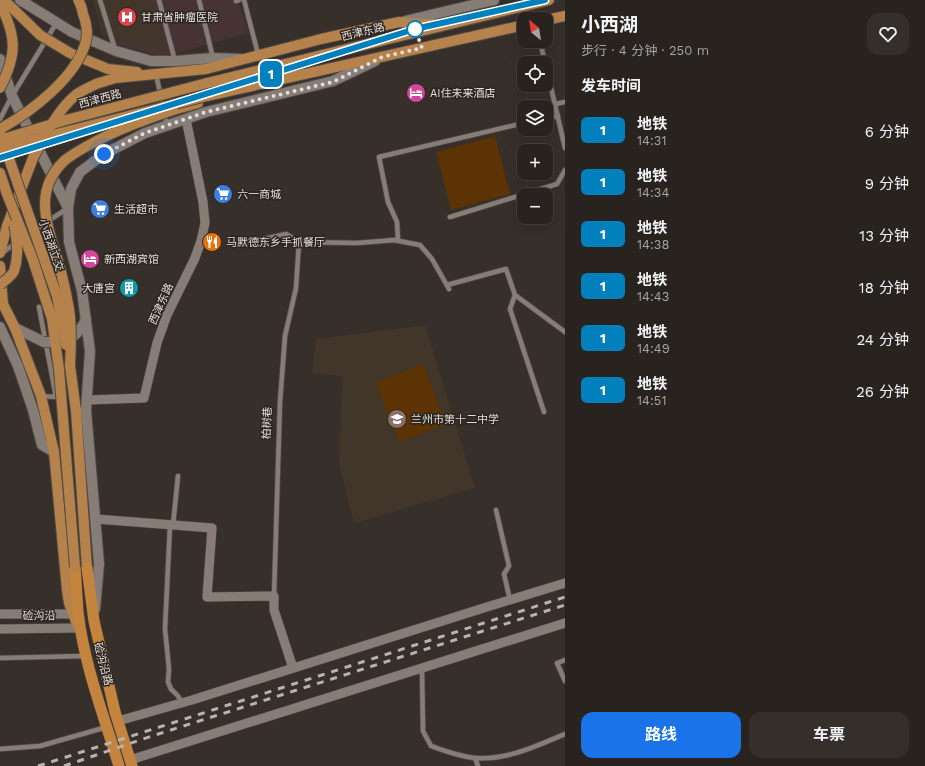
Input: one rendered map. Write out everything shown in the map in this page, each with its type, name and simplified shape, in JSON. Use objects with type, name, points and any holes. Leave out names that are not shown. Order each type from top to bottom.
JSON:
[{"type":"highway","name":"硷沟沿路","points":[[76,567],[78,613],[85,650],[119,766]]},
{"type":"highway","name":"硷沟沿路","points":[[88,568],[94,621],[118,721],[131,763]]},
{"type":"main road","points":[[4,0],[40,35],[70,53],[108,68],[156,74]]},
{"type":"main road","points":[[0,129],[15,121],[37,105],[65,78],[79,59],[86,40],[86,22],[78,0]]},
{"type":"main road","name":"西津东路","points":[[207,83],[549,0]]},
{"type":"main road","points":[[0,4],[8,20],[13,37],[13,56],[0,88]]},
{"type":"main road","points":[[553,19],[565,16]]},
{"type":"main road","points":[[2,249],[19,192],[33,158],[47,132],[67,104],[78,94],[96,84],[115,78],[206,68],[258,54],[399,22],[442,25]]},
{"type":"main road","points":[[0,149],[207,96],[517,27]]},
{"type":"main road","points":[[88,568],[76,411],[70,366],[71,340],[69,309],[45,215],[45,196],[48,186],[57,169],[64,161],[84,148],[130,126],[173,110],[290,78]]},
{"type":"main road","name":"西津西路","points":[[0,140],[66,120],[207,83]]},
{"type":"main road","name":"小西湖立交","points":[[0,133],[57,296],[70,366]]},
{"type":"main road","points":[[0,154],[13,145]]},
{"type":"main road","points":[[0,173],[33,260],[52,319],[59,369],[76,567]]},
{"type":"main road","points":[[0,285],[13,272],[16,256],[17,239],[7,194]]},
{"type":"main road","points":[[0,266],[2,301],[15,328],[41,396],[54,452],[66,590],[85,650]]},
{"type":"street","points":[[20,0],[72,32],[116,51],[151,62],[213,58],[241,59]]},
{"type":"street","name":"西津东路","points":[[399,22],[476,2],[494,0]]},
{"type":"street","points":[[94,621],[100,564],[86,410],[90,351],[82,291],[69,242],[68,208],[71,189],[80,172],[104,154],[145,133],[206,112],[333,82],[382,57]]},
{"type":"street","points":[[0,59],[12,96],[68,208]]},
{"type":"street","name":"西津东路","points":[[87,400],[144,398],[157,343],[167,315],[195,258],[201,241],[204,223],[203,202],[186,119]]},
{"type":"street","points":[[15,328],[48,342],[59,343],[71,338],[81,330],[86,318]]},
{"type":"street","points":[[0,327],[18,366],[33,410],[42,444],[54,452]]},
{"type":"street","points":[[96,519],[212,528],[207,597],[274,596]]},
{"type":"street","points":[[118,721],[182,703],[565,583]]},
{"type":"street","name":"柏树巷","points":[[274,596],[274,610],[293,668]]},
{"type":"street","name":"硷沟沿","points":[[0,614],[73,614]]},
{"type":"street","points":[[131,763],[565,624]]},
{"type":"street","name":"硷沟沿","points":[[0,629],[78,628]]},
{"type":"lane","points":[[100,0],[116,51]]},
{"type":"lane","points":[[159,0],[175,61]]},
{"type":"lane","points":[[199,0],[213,58]]},
{"type":"lane","points":[[244,0],[258,54]]},
{"type":"lane","points":[[0,119],[12,96],[57,22]]},
{"type":"lane","points":[[156,74],[167,126]]},
{"type":"lane","points":[[552,92],[565,148]]},
{"type":"lane","points":[[555,104],[565,102]]},
{"type":"lane","points":[[553,117],[558,116]]},
{"type":"lane","points":[[398,241],[397,222],[388,202],[378,157],[517,126]]},
{"type":"lane","points":[[450,217],[557,184],[565,170]]},
{"type":"lane","points":[[2,249],[68,208]]},
{"type":"lane","points":[[237,245],[286,234],[299,242],[357,243],[398,241],[420,244],[432,259],[448,287],[506,269],[514,295],[510,309],[544,412]]},
{"type":"lane","name":"柏树巷","points":[[274,596],[280,402],[285,336],[296,288],[299,242]]},
{"type":"lane","points":[[514,295],[565,332]]},
{"type":"lane","points":[[38,307],[56,397],[41,396]]},
{"type":"lane","points":[[178,476],[172,525],[165,630],[169,669],[168,682],[182,703]]},
{"type":"lane","points":[[496,510],[509,566],[504,574],[510,600]]},
{"type":"lane","points":[[0,658],[85,650]]},
{"type":"lane","points":[[565,660],[557,663],[565,681]]},
{"type":"lane","points":[[422,669],[423,731],[431,746],[475,758],[497,758],[516,754],[565,734]]},
{"type":"lane","points":[[0,748],[40,746],[107,726]]},
{"type":"lane","points":[[475,758],[478,766]]},
{"type":"shaded area","name":"甘肃省肿瘤医院","points":[[93,0],[151,0],[166,52],[102,35]]},
{"type":"shaded area","points":[[95,0],[238,0],[249,33],[162,57],[113,43]]},
{"type":"shaded area","points":[[495,136],[510,194],[451,210],[436,152]]},
{"type":"shaded area","name":"兰州市第十二中学","points":[[425,325],[475,488],[354,523],[339,463],[342,376],[312,373],[316,339]]},
{"type":"shaded area","points":[[423,364],[446,424],[399,442],[375,383]]},
{"type":"railway","points":[[38,766],[565,597]]},
{"type":"railway","points":[[64,766],[152,736],[565,605]]},
{"type":"metro line","name":"1","points":[[0,158],[415,29],[545,0]]},
{"type":"place","name":"甘肃省肿瘤医院","points":[[127,17]]},
{"type":"place","name":"AI住未来酒店","points":[[416,93]]},
{"type":"place","name":"六一商城","points":[[223,194]]},
{"type":"place","name":"生活超市","points":[[100,209]]},
{"type":"place","name":"马默德东乡手抓餐厅","points":[[212,242]]},
{"type":"place","name":"新西湖宾馆","points":[[90,259]]},
{"type":"place","name":"大唐宫","points":[[129,288]]},
{"type":"place","name":"兰州市第十二中学","points":[[397,419]]},
{"type":"route","points":[[104,154],[145,133],[206,112],[333,82],[382,57],[422,48],[415,29]]}]
